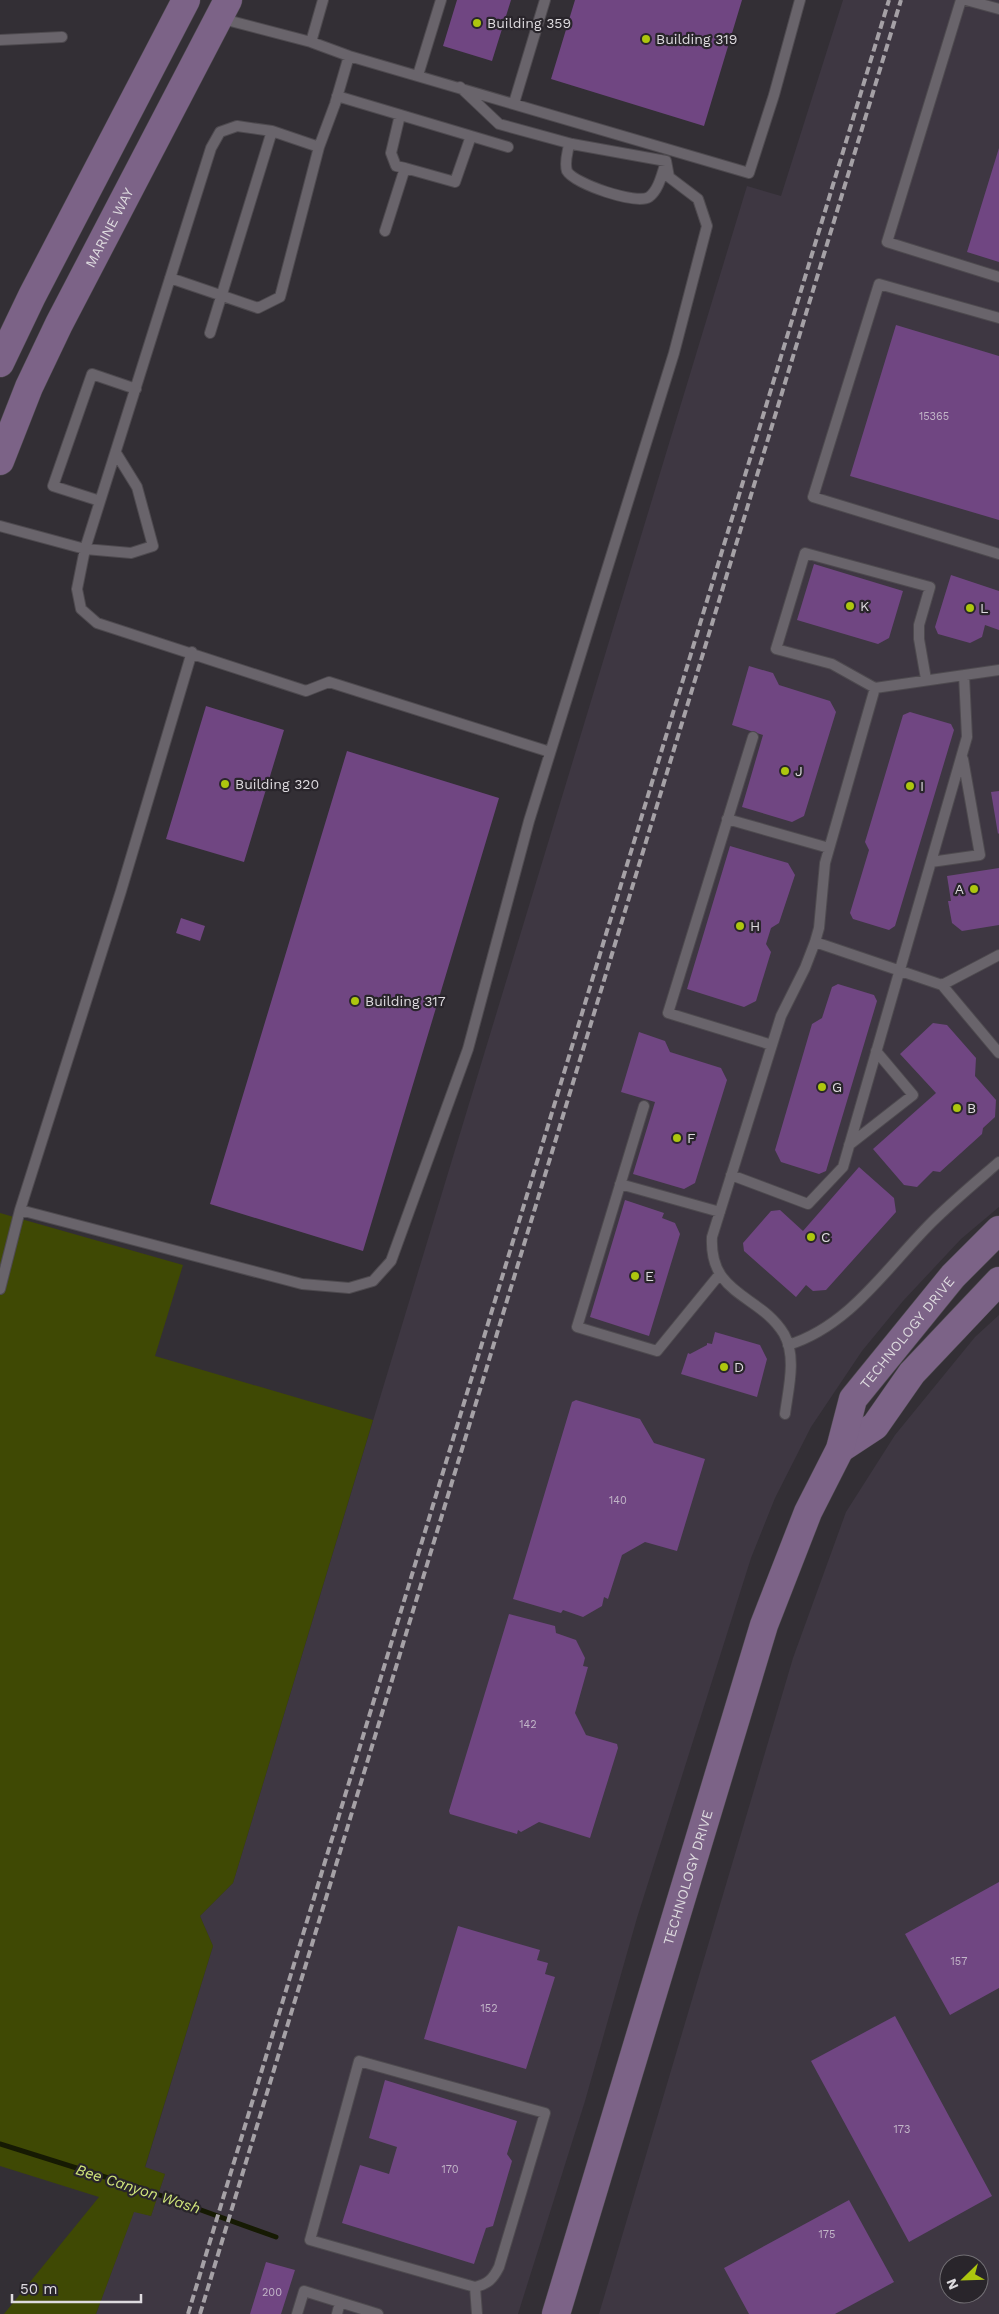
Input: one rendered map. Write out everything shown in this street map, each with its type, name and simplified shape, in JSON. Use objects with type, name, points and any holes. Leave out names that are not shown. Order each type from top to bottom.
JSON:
[{"type":"street","points":[[0,362],[32,296],[188,0],[223,9]]},
{"type":"street","name":"MARINE WAY","points":[[0,461],[29,387],[58,324],[223,9]]},
{"type":"street","name":"TECHNOLOGY DRIVE","points":[[556,2314],[764,1625],[808,1512],[840,1449],[853,1399],[953,1276],[999,1230]]},
{"type":"street","name":"TECHNOLOGY DRIVE","points":[[840,1449],[875,1426],[912,1373],[999,1280]]},
{"type":"lane","points":[[311,42],[323,0]]},
{"type":"lane","points":[[418,75],[441,0]]},
{"type":"lane","points":[[514,103],[545,0]]},
{"type":"lane","points":[[223,9],[349,56],[749,173],[774,95],[800,0]]},
{"type":"lane","points":[[961,0],[887,242],[999,277]]},
{"type":"lane","points":[[966,0],[999,9]]},
{"type":"lane","points":[[0,40],[62,36]]},
{"type":"lane","points":[[170,278],[258,308],[280,297],[319,147],[349,56]]},
{"type":"lane","points":[[460,87],[499,124],[569,144],[666,161]]},
{"type":"lane","points":[[337,96],[508,147]]},
{"type":"lane","points":[[400,115],[390,153],[396,166],[455,182],[471,136]]},
{"type":"lane","points":[[319,147],[272,131],[238,126],[220,132],[211,148],[85,548],[77,589],[82,609],[97,622],[306,691],[329,682],[550,752]]},
{"type":"lane","points":[[210,333],[272,131]]},
{"type":"lane","points":[[569,144],[566,162],[567,171],[573,178],[581,183],[634,200],[648,198],[654,193],[666,161]]},
{"type":"lane","points":[[20,1210],[302,1284],[349,1288],[373,1281],[390,1262],[468,1048],[526,830],[674,353],[707,226],[698,200],[668,177],[666,161]]},
{"type":"lane","points":[[385,231],[405,168]]},
{"type":"lane","points":[[999,318],[878,284],[813,497],[999,554]]},
{"type":"lane","points":[[100,501],[53,486],[92,374],[136,389]]},
{"type":"lane","points":[[0,526],[85,548],[131,553],[153,546],[137,487],[116,453]]},
{"type":"lane","points":[[926,679],[918,639],[930,587],[805,553],[776,649],[832,664],[875,688],[926,679],[999,670]]},
{"type":"lane","points":[[0,1289],[20,1210],[121,892],[192,652]]},
{"type":"lane","points":[[731,1175],[808,1204],[842,1167],[967,737],[964,675]]},
{"type":"lane","points":[[785,1414],[790,1375],[788,1345],[784,1334],[770,1318],[719,1275],[712,1252],[712,1237],[781,1016],[805,968],[815,942],[819,928],[825,863],[875,688]]},
{"type":"lane","points":[[753,737],[668,1013],[772,1045]]},
{"type":"lane","points":[[931,862],[980,855],[962,755]]},
{"type":"lane","points":[[728,819],[829,848]]},
{"type":"lane","points":[[815,942],[942,986],[999,1054]]},
{"type":"lane","points":[[942,986],[999,955]]},
{"type":"lane","points":[[849,1145],[912,1095],[876,1051]]},
{"type":"lane","points":[[644,1106],[577,1327],[658,1351],[719,1275]]},
{"type":"lane","points":[[788,1345],[808,1339],[833,1324],[864,1295],[931,1222],[999,1162]]},
{"type":"lane","points":[[620,1184],[720,1212]]},
{"type":"lane","points":[[359,2061],[544,2113],[499,2267],[493,2278],[485,2284],[475,2287],[310,2240],[359,2061]]},
{"type":"lane","points":[[475,2287],[477,2314]]},
{"type":"lane","points":[[297,2314],[304,2291],[378,2314]]},
{"type":"lane","points":[[337,2314],[340,2302]]},
{"type":"shaded area","points":[[843,0],[999,0],[999,1207],[961,1239],[903,1301],[862,1351],[811,1427],[775,1498],[751,1558],[637,1918],[585,2101],[518,2314],[96,2314],[134,2211],[151,2216],[165,2174],[145,2168],[213,1946],[200,1916],[233,1883],[747,186],[781,196]]},
{"type":"shaded area","points":[[999,1315],[999,2314],[599,2314],[793,1658],[846,1512],[895,1435],[975,1337]]},
{"type":"green space","points":[[0,1213],[183,1265],[155,1356],[373,1420],[233,1883],[200,1916],[213,1946],[145,2167],[165,2174],[151,2216],[134,2212],[96,2314],[4,2314],[99,2197],[0,2166]]},
{"type":"building","name":"Building 359","points":[[457,0],[511,0],[492,61],[443,46]]},
{"type":"building","name":"Building 319","points":[[575,0],[742,0],[704,126],[551,79]]},
{"type":"building","points":[[999,148],[999,262],[967,252]]},
{"type":"building","points":[[896,325],[999,356],[999,520],[850,476]]},
{"type":"building","name":"K","points":[[814,564],[903,591],[889,638],[878,644],[797,620]]},
{"type":"building","name":"L","points":[[951,575],[999,591],[999,630],[985,625],[982,637],[970,643],[938,634],[935,627]]},
{"type":"building","name":"J","points":[[749,666],[773,673],[779,685],[830,701],[836,712],[804,816],[792,822],[742,807],[763,735],[732,725]]},
{"type":"building","name":"Building 320","points":[[206,706],[284,730],[244,862],[166,839]]},
{"type":"building","name":"I","points":[[910,712],[951,724],[954,730],[895,926],[889,930],[853,919],[850,913],[869,850],[865,842],[903,715]]},
{"type":"building","name":"Building 317","points":[[347,751],[499,798],[363,1251],[210,1204]]},
{"type":"building","points":[[999,791],[999,833],[998,834],[991,792]]},
{"type":"building","name":"H","points":[[730,846],[788,863],[795,875],[779,923],[771,928],[766,944],[771,952],[756,1001],[744,1007],[687,989]]},
{"type":"building","name":"A","points":[[999,868],[999,925],[962,931],[952,923],[948,901],[951,901],[947,876]]},
{"type":"building","points":[[181,918],[205,926],[200,941],[176,933]]},
{"type":"building","name":"G","points":[[838,984],[874,995],[877,1001],[826,1171],[819,1174],[781,1162],[775,1150],[812,1024],[822,1018],[832,987]]},
{"type":"building","name":"B","points":[[933,1023],[947,1025],[976,1058],[975,1076],[996,1100],[995,1117],[983,1128],[982,1134],[940,1172],[933,1171],[917,1187],[904,1185],[873,1149],[936,1093],[900,1054]]},
{"type":"building","name":"F","points":[[639,1032],[665,1041],[670,1052],[721,1068],[727,1080],[695,1183],[684,1189],[633,1174],[655,1102],[621,1092]]},
{"type":"building","name":"C","points":[[859,1167],[894,1198],[896,1212],[826,1290],[813,1291],[806,1285],[796,1297],[744,1251],[743,1243],[771,1211],[780,1210],[803,1231]]},
{"type":"building","name":"E","points":[[625,1200],[664,1213],[662,1218],[675,1223],[680,1234],[649,1336],[590,1317]]},
{"type":"building","name":"D","points":[[715,1332],[760,1345],[767,1359],[757,1397],[681,1374],[688,1353],[690,1354],[707,1345],[707,1343],[712,1344]]},
{"type":"building","points":[[576,1400],[640,1419],[654,1443],[705,1459],[677,1551],[645,1542],[622,1555],[608,1599],[604,1597],[602,1606],[583,1617],[563,1610],[561,1613],[513,1599],[572,1402]]},
{"type":"building","points":[[509,1614],[555,1626],[556,1633],[576,1640],[585,1658],[583,1666],[588,1667],[575,1713],[586,1735],[617,1744],[618,1748],[590,1838],[539,1822],[521,1832],[518,1830],[517,1834],[450,1814],[449,1811]]},
{"type":"building","points":[[999,1882],[999,1988],[950,2015],[905,1934]]},
{"type":"building","points":[[458,1926],[540,1950],[537,1960],[548,1963],[545,1974],[555,1977],[526,2069],[424,2039]]},
{"type":"building","points":[[895,2016],[992,2196],[909,2242],[811,2061]]},
{"type":"building","points":[[385,2080],[517,2121],[507,2154],[512,2161],[493,2226],[486,2228],[474,2264],[342,2223],[360,2165],[389,2174],[397,2147],[369,2138]]},
{"type":"building","points":[[849,2200],[894,2282],[835,2314],[749,2314],[724,2268]]},
{"type":"building","points":[[266,2262],[295,2270],[281,2314],[250,2314]]},
{"type":"waterway","name":"Bee Canyon Wash","points":[[0,2144],[140,2188],[276,2237]]},
{"type":"railway","points":[[188,2314],[889,0]]},
{"type":"railway","points":[[200,2314],[901,0]]},
{"type":"place","name":"Building 359","points":[[477,23]]},
{"type":"place","name":"Building 319","points":[[646,39]]},
{"type":"place","name":"K","points":[[850,606]]},
{"type":"place","name":"L","points":[[970,608]]},
{"type":"place","name":"J","points":[[785,771]]},
{"type":"place","name":"Building 320","points":[[225,784]]},
{"type":"place","name":"I","points":[[910,786]]},
{"type":"place","name":"A","points":[[974,889]]},
{"type":"place","name":"H","points":[[740,926]]},
{"type":"place","name":"Building 317","points":[[355,1001]]},
{"type":"place","name":"G","points":[[822,1087]]},
{"type":"place","name":"B","points":[[957,1108]]},
{"type":"place","name":"F","points":[[677,1138]]},
{"type":"place","name":"C","points":[[811,1237]]},
{"type":"place","name":"E","points":[[635,1276]]},
{"type":"place","name":"D","points":[[724,1367]]}]
